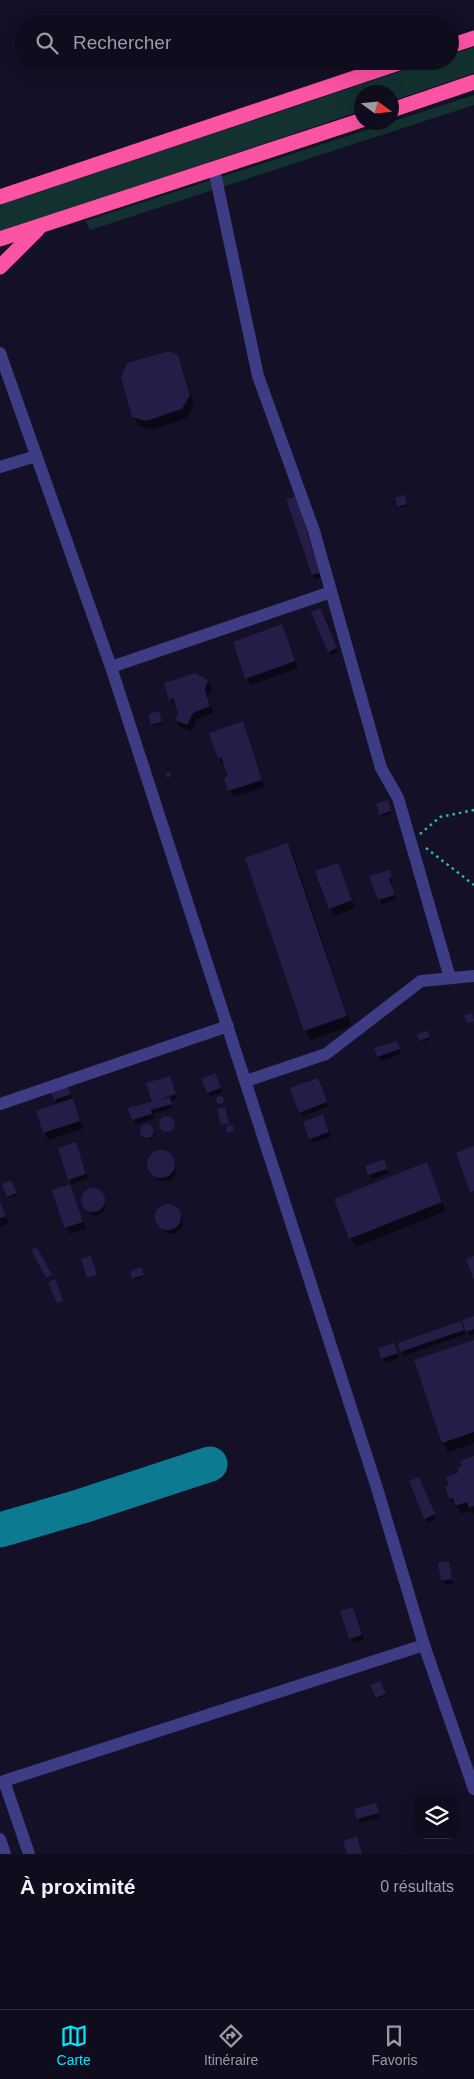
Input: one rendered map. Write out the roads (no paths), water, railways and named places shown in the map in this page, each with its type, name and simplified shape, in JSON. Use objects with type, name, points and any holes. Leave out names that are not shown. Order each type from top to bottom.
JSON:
[{"type":"highway","points":[[459,43],[474,38]]},
{"type":"highway","points":[[0,197],[378,70]]},
{"type":"highway","points":[[399,108],[474,82]]},
{"type":"highway","points":[[0,239],[354,123]]},
{"type":"highway","points":[[0,267],[41,226]]},
{"type":"street","points":[[214,169],[258,376],[314,531],[381,768],[398,798],[450,978]]},
{"type":"street","points":[[0,353],[110,668],[376,1485],[424,1645],[474,1789]]},
{"type":"street","points":[[0,467],[36,456]]},
{"type":"street","points":[[110,668],[331,592]]},
{"type":"street","points":[[246,1081],[326,1054],[421,981],[474,976]]},
{"type":"street","points":[[0,1104],[228,1026]]},
{"type":"street","points":[[29,1854],[2,1782],[424,1645]]},
{"type":"street","points":[[0,1839],[5,1854]]}]
